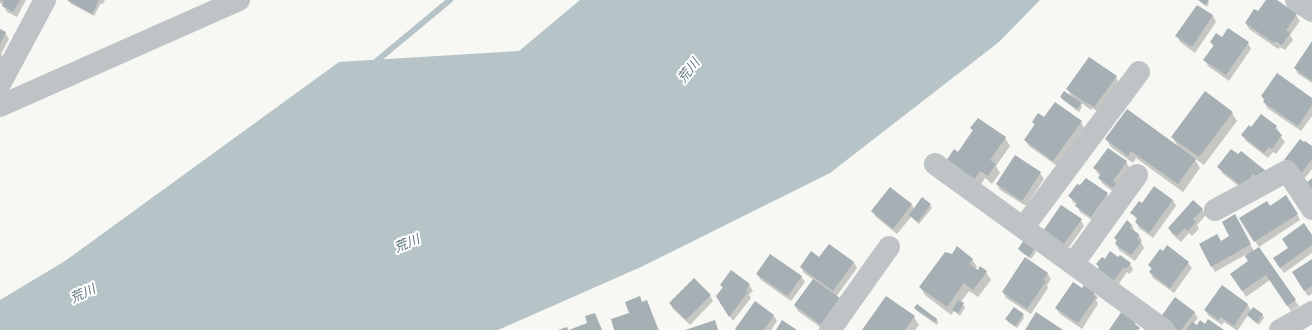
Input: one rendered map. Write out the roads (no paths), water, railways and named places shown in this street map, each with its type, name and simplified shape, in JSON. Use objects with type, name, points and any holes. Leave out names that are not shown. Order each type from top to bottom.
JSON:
[{"type":"street","points":[[0,84],[45,0]]},
{"type":"street","points":[[0,106],[239,0]]},
{"type":"street","points":[[1296,0],[1312,11]]},
{"type":"street","points":[[1023,228],[1139,72]]},
{"type":"street","points":[[936,164],[1164,330]]},
{"type":"street","points":[[1215,210],[1287,171],[1312,209]]},
{"type":"street","points":[[1073,264],[1137,175]]},
{"type":"street","points":[[830,330],[889,247]]},
{"type":"street","points":[[1280,330],[1312,312]]},
{"type":"water","name":"荒川","points":[[580,0],[1040,0],[999,42],[830,173],[641,267],[498,330],[0,330],[0,300],[65,261],[339,62],[519,51]]},
{"type":"waterway","points":[[373,64],[450,0]]}]
